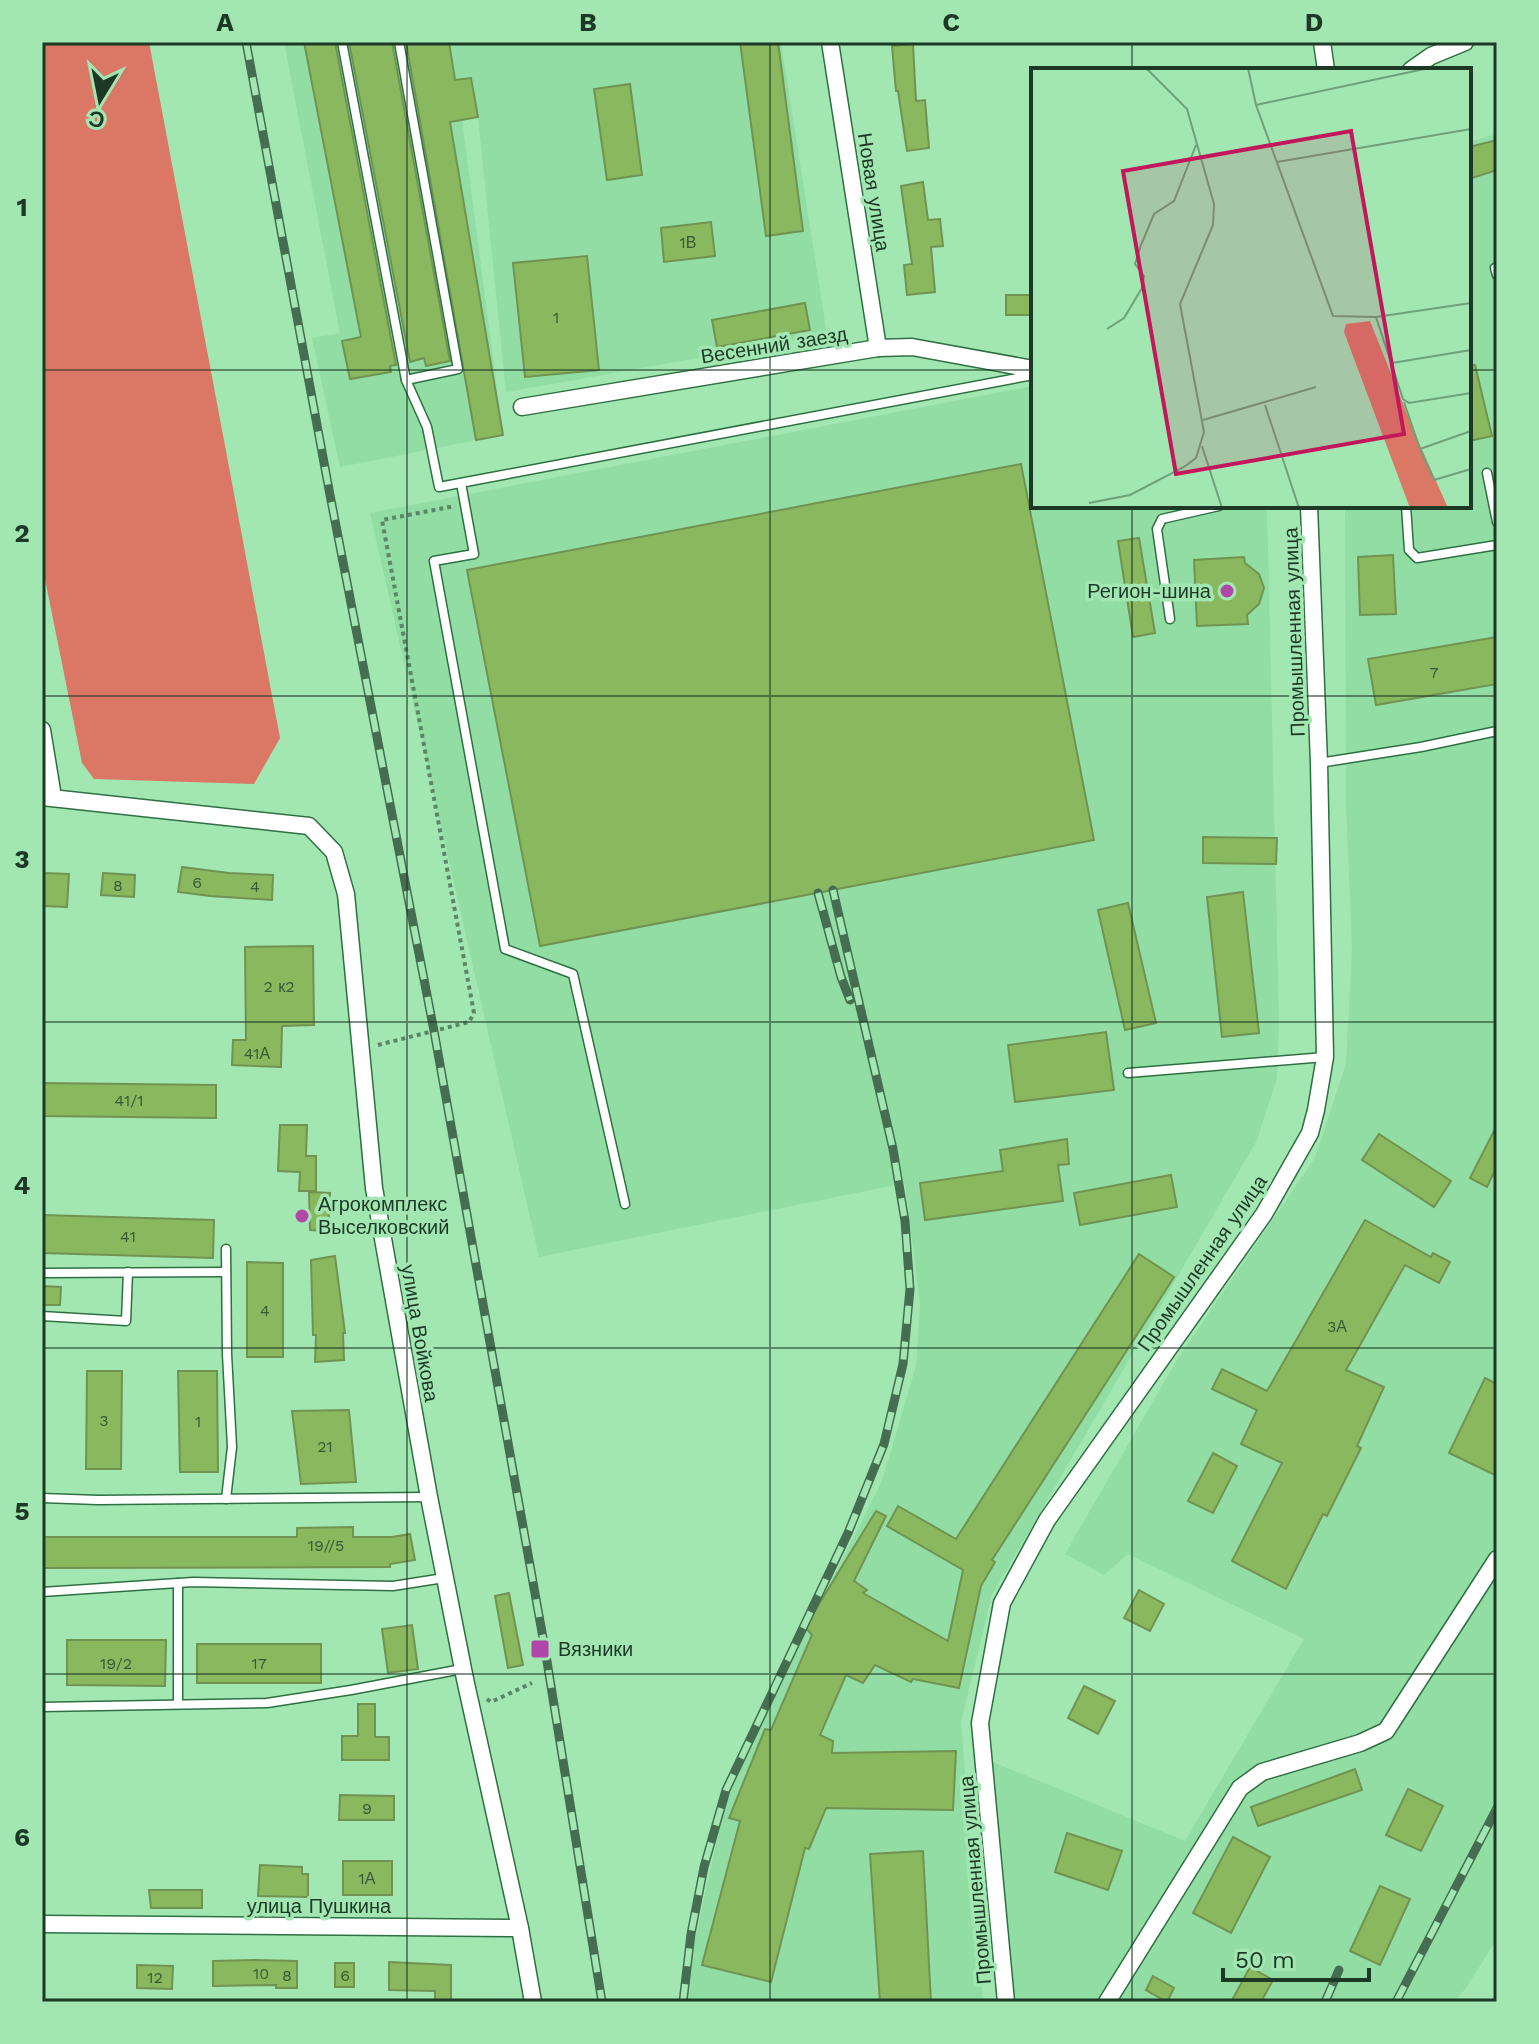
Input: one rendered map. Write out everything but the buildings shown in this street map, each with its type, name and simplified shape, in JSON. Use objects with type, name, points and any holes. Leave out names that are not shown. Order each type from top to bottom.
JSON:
[{"type":"street","name":"Новая улица","points":[[830,42],[878,348]]},
{"type":"street","points":[[1322,42],[1326,68]]},
{"type":"street","points":[[1414,68],[1431,56],[1465,42]]},
{"type":"street","name":"Весенний заезд","points":[[522,407],[878,348],[912,347],[1031,372]]},
{"type":"street","name":"Промышленная улица","points":[[1006,2002],[980,1723],[1002,1603],[1047,1520],[1264,1214],[1310,1133],[1316,1110],[1325,1057],[1319,763],[1309,508]]},
{"type":"street","points":[[42,730],[48,797]]},
{"type":"street","name":"улица Войкова","points":[[48,797],[309,826],[334,852],[346,894],[374,1188],[429,1497],[520,1928]]},
{"type":"street","points":[[1107,2002],[1240,1788],[1262,1772],[1360,1743],[1386,1731],[1497,1559]]},
{"type":"street","name":"улица Пушкина","points":[[42,1924],[520,1928]]},
{"type":"street","points":[[520,1928],[533,2002]]},
{"type":"lane","points":[[342,42],[406,380],[427,427],[439,487],[1031,372]]},
{"type":"lane","points":[[399,42],[458,369],[406,380]]},
{"type":"lane","points":[[1497,267],[1497,275]]},
{"type":"lane","points":[[1487,473],[1497,522]]},
{"type":"lane","points":[[461,483],[474,554],[434,561],[505,949],[573,974],[625,1204]]},
{"type":"lane","points":[[1170,619],[1157,529],[1162,519],[1210,508]]},
{"type":"lane","points":[[1406,508],[1409,550],[1417,558],[1497,545]]},
{"type":"lane","points":[[1319,763],[1497,731]]},
{"type":"lane","points":[[1128,1073],[1325,1057]]},
{"type":"lane","points":[[226,1249],[232,1447],[226,1499]]},
{"type":"lane","points":[[42,1316],[126,1321],[128,1272]]},
{"type":"lane","points":[[42,1273],[226,1272]]},
{"type":"lane","points":[[42,1498],[429,1497]]},
{"type":"lane","points":[[42,1592],[178,1583],[393,1586],[445,1578]]},
{"type":"lane","points":[[178,1583],[178,1704]]},
{"type":"lane","points":[[42,1707],[267,1703],[463,1668]]},
{"type":"path","points":[[378,1045],[469,1022],[474,1013],[382,520],[465,505]]},
{"type":"path","points":[[467,1688],[491,1702],[532,1683]]},
{"type":"shaded area","points":[[42,42],[149,42],[280,738],[254,784],[94,779],[82,763],[42,564]]},
{"type":"shaded area","points":[[284,42],[781,42],[827,335],[506,392],[478,117],[462,120],[503,435],[340,467],[312,338],[340,333]]},
{"type":"shaded area","points":[[1497,134],[1497,1939],[1454,2002],[1012,2002],[993,1762],[1185,1841],[1304,1639],[1128,1554],[1104,1575],[1065,1554],[1178,1358],[1315,1158],[1346,1064],[1352,950],[1346,803],[1345,508],[1471,508],[1471,141]]},
{"type":"shaded area","points":[[1031,386],[1031,508],[1267,508],[1279,1023],[1277,1078],[1257,1140],[992,1595],[961,1722],[983,2002],[686,2002],[688,1972],[724,1807],[766,1710],[882,1481],[916,1366],[920,1304],[905,1183],[539,1257],[370,513]]},
{"type":"railway","points":[[246,42],[434,1031],[545,1649],[602,2002]]},
{"type":"railway","points":[[683,2002],[691,1934],[704,1867],[726,1790],[848,1533],[884,1444],[903,1364],[910,1289],[905,1221],[893,1149],[833,890]]},
{"type":"railway","points":[[818,893],[850,1000]]},
{"type":"railway","points":[[1396,2002],[1497,1808]]},
{"type":"railway","points":[[1325,2002],[1339,1970]]},
{"type":"place","name":"Регион-шина","points":[[1227,591]]},
{"type":"place","name":"Агрокомплекс Выселковский","points":[[302,1216]]},
{"type":"place","name":"Вязники","points":[[540,1649]]}]
